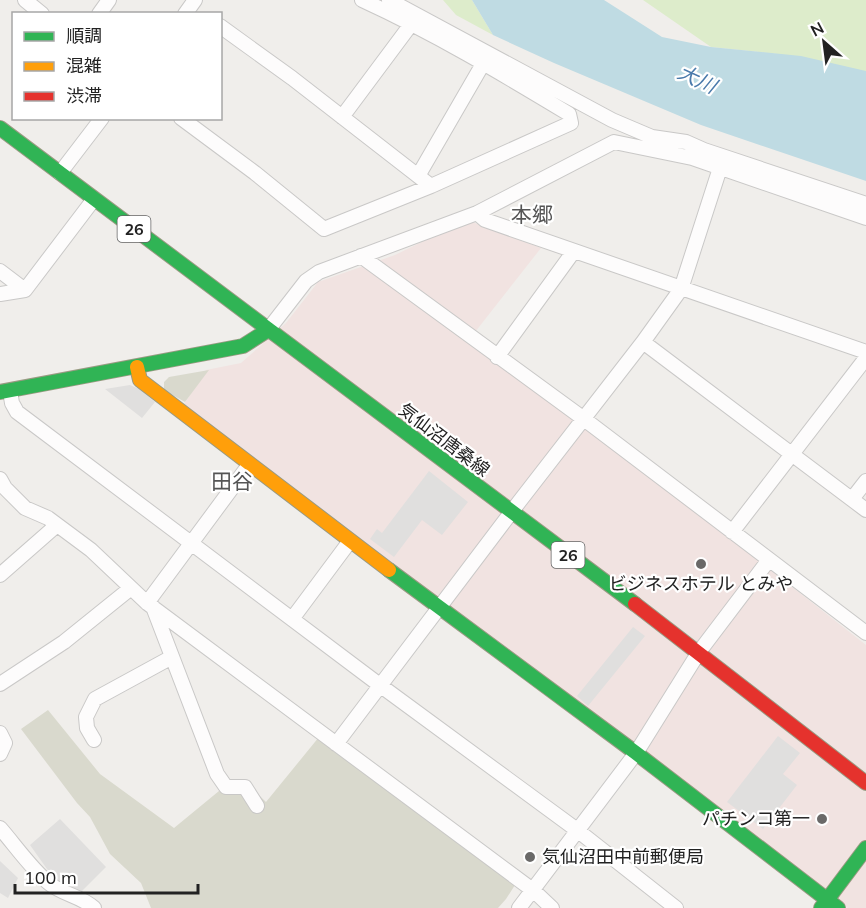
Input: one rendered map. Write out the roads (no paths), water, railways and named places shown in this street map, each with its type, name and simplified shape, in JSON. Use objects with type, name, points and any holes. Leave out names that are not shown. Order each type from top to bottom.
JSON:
[{"type":"street","points":[[25,0],[40,12]]},
{"type":"street","points":[[184,120],[255,173],[324,229],[431,186],[571,123],[568,114],[484,62],[412,23],[362,0]]},
{"type":"street","points":[[389,0],[612,120],[652,137],[686,142],[866,204]]},
{"type":"street","points":[[342,117],[412,23]]},
{"type":"street","points":[[222,27],[431,186]]},
{"type":"street","points":[[418,176],[484,62]]},
{"type":"street","points":[[60,173],[100,120]]},
{"type":"street","name":"気仙沼唐桑線","points":[[0,128],[699,652],[866,783]]},
{"type":"street","points":[[676,908],[578,830],[381,686],[17,412],[5,391],[243,346],[268,330],[306,281],[319,272],[477,213],[614,142],[692,158],[866,218]]},
{"type":"street","points":[[336,744],[644,342],[681,289],[720,168]]},
{"type":"street","points":[[0,294],[25,290],[94,199]]},
{"type":"street","points":[[477,213],[485,220],[866,352]]},
{"type":"street","points":[[497,357],[574,251]]},
{"type":"street","points":[[361,255],[866,633]]},
{"type":"street","points":[[0,272],[25,290]]},
{"type":"street","points":[[644,342],[866,510]]},
{"type":"street","points":[[732,532],[866,358]]},
{"type":"street","points":[[137,367],[140,381],[350,542],[636,753],[829,905],[866,848]]},
{"type":"street","points":[[150,605],[249,465]]},
{"type":"street","points":[[0,479],[5,488],[25,508],[48,518],[91,550],[150,605],[534,891],[552,908]]},
{"type":"street","points":[[852,499],[866,481]]},
{"type":"street","points":[[0,574],[57,525]]},
{"type":"street","points":[[292,619],[350,542]]},
{"type":"street","points":[[519,908],[636,753],[699,652],[768,561]]},
{"type":"street","points":[[0,684],[64,642],[131,588]]},
{"type":"street","points":[[150,605],[217,774],[226,787],[244,787],[257,806]]},
{"type":"street","points":[[94,740],[87,728],[86,717],[95,699],[171,657]]},
{"type":"street","points":[[0,733],[5,743],[0,754]]},
{"type":"street","points":[[0,828],[48,883],[67,896],[78,897],[94,908]]},
{"type":"water","name":"大川","points":[[472,0],[604,0],[662,37],[711,47],[801,56],[866,71],[866,181],[701,125],[493,35]]},
{"type":"place","name":"ビジネスホテル とみや","points":[[701,564]]},
{"type":"place","name":"パチンコ第一","points":[[822,819]]},
{"type":"place","name":"気仙沼田中前郵便局","points":[[530,857]]},
{"type":"district","name":"本郷","points":[[532,215]]},
{"type":"district","name":"田谷","points":[[232,482]]}]
